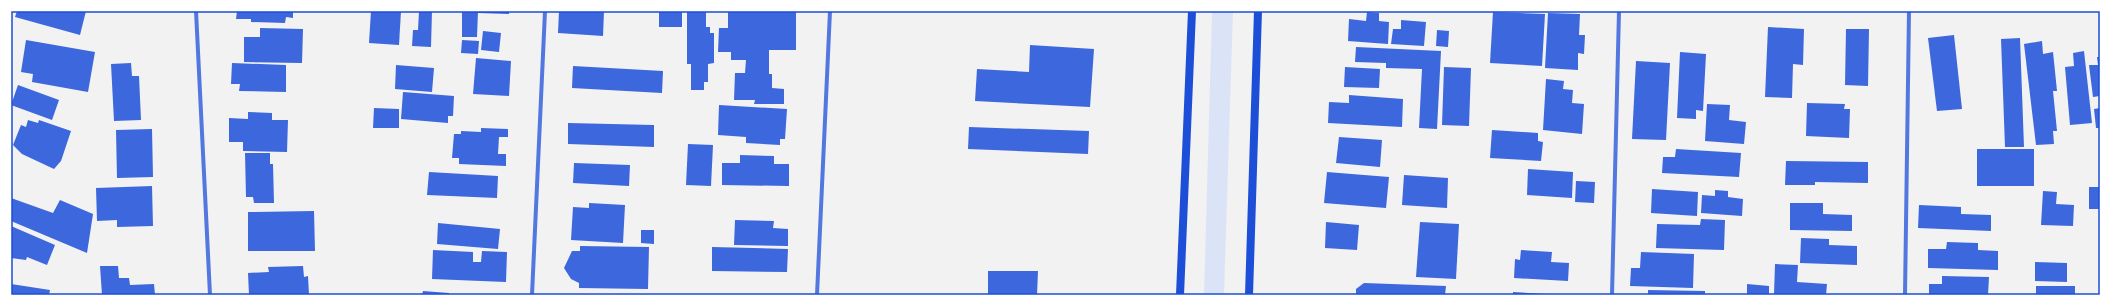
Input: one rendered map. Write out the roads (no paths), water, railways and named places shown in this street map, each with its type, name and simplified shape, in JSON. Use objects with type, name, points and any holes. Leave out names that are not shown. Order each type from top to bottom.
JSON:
[{"type":"main road","points":[[1180,295],[1192,11]]},
{"type":"main road","points":[[1249,295],[1258,11]]},
{"type":"street","points":[[196,11],[210,295]]},
{"type":"street","points":[[532,295],[545,11]]},
{"type":"street","points":[[816,295],[830,11]]},
{"type":"street","points":[[1612,295],[1619,11]]},
{"type":"street","points":[[1905,295],[1909,11]]}]
